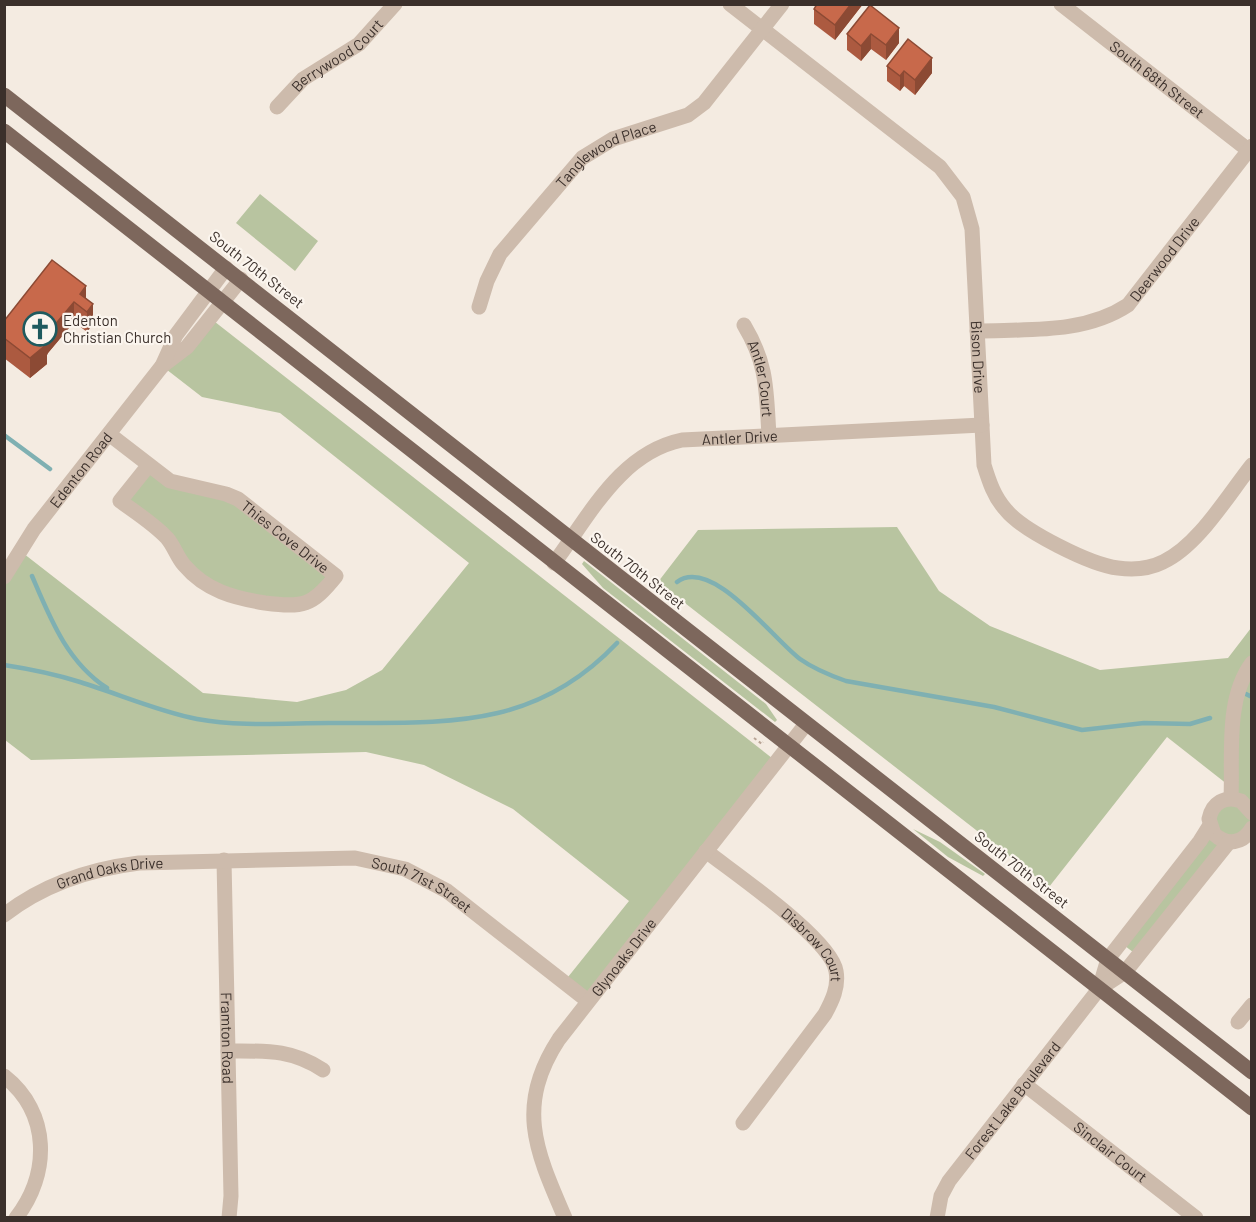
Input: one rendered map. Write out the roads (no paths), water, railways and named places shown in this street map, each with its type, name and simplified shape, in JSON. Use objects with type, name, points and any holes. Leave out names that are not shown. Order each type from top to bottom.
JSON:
[{"type":"main road","name":"South 70th Street","points":[[4,94],[1251,1072]]},
{"type":"main road","points":[[4,131],[1251,1108]]},
{"type":"street","name":"Berrywood Court","points":[[277,107],[303,79],[359,44],[396,4]]},
{"type":"street","name":"Bison Drive","points":[[730,4],[940,167],[954,183],[969,213],[972,229],[984,465],[989,481],[1006,510],[1031,531],[1101,564],[1117,568],[1151,567],[1179,554],[1191,542],[1251,465]]},
{"type":"street","name":"Tanglewood Place","points":[[479,307],[487,281],[501,254],[582,158],[613,139],[688,115],[715,91],[782,4]]},
{"type":"street","name":"South 68th Street","points":[[1061,4],[1250,150]]},
{"type":"street","name":"Deerwood Drive","points":[[977,331],[1079,326],[1111,316],[1139,293],[1250,150]]},
{"type":"street","name":"Edenton Road","points":[[7,567],[34,529],[162,366],[176,335],[226,268]]},
{"type":"street","name":"Edenton Road","points":[[162,366],[182,352],[241,279]]},
{"type":"street","name":"Antler Court","points":[[744,325],[757,347],[765,375],[769,435]]},
{"type":"street","name":"Antler Drive","points":[[554,563],[621,473],[650,450],[682,440],[982,425]]},
{"type":"street","name":"Thies Cove Drive","points":[[109,434],[170,481],[226,494],[238,500],[336,576],[320,596],[303,605],[292,607],[231,598],[219,593],[185,568],[168,538],[120,501],[148,466]]},
{"type":"street","points":[[1251,663],[1236,693],[1232,798],[1245,804],[1251,813]]},
{"type":"street","name":"Glynoaks Drive","points":[[566,1218],[535,1145],[533,1106],[544,1064],[588,1001],[807,724]]},
{"type":"street","name":"Forest Lake Boulevard","points":[[1099,989],[1107,958],[1200,841],[1210,825],[1210,815],[1215,806],[1232,798]]},
{"type":"street","points":[[1210,825],[1218,838],[1229,842],[1240,840],[1250,833]]},
{"type":"street","name":"Forest Lake Boulevard","points":[[937,1218],[941,1196],[949,1181],[1024,1084],[1099,989],[1125,972],[1229,842]]},
{"type":"street","name":"Disbrow Court","points":[[706,851],[805,929],[823,947],[837,971],[833,998],[825,1014],[743,1123]]},
{"type":"street","name":"South 71st Street","points":[[224,860],[355,858],[405,869],[447,891],[588,1001]]},
{"type":"street","name":"Grand Oaks Drive","points":[[7,908],[58,883],[113,866],[224,860]]},
{"type":"street","name":"Framton Road","points":[[224,860],[231,1196],[229,1218]]},
{"type":"street","points":[[1238,1022],[1251,1005]]},
{"type":"street","points":[[228,1051],[272,1051],[292,1054],[304,1057],[323,1070]]},
{"type":"street","points":[[4,1076],[22,1094],[31,1108],[41,1142],[39,1176],[33,1192],[16,1218]]},
{"type":"street","name":"Sinclair Court","points":[[1024,1084],[1196,1218]]},
{"type":"waterway","points":[[4,435],[50,469]]},
{"type":"waterway","points":[[32,576],[53,623],[70,652],[93,677],[107,688]]},
{"type":"waterway","points":[[677,582],[691,577],[707,580],[742,603],[800,659],[822,672],[846,681],[994,707],[1082,730],[1144,723],[1190,724],[1210,718]]},
{"type":"waterway","points":[[4,665],[61,677],[167,712],[197,719],[263,724],[409,723],[484,716],[518,707],[552,693],[585,672],[617,643]]},
{"type":"waterway","points":[[1246,694],[1252,697]]},
{"type":"place","name":"Edenton Christian Church","points":[[40,329]]}]
